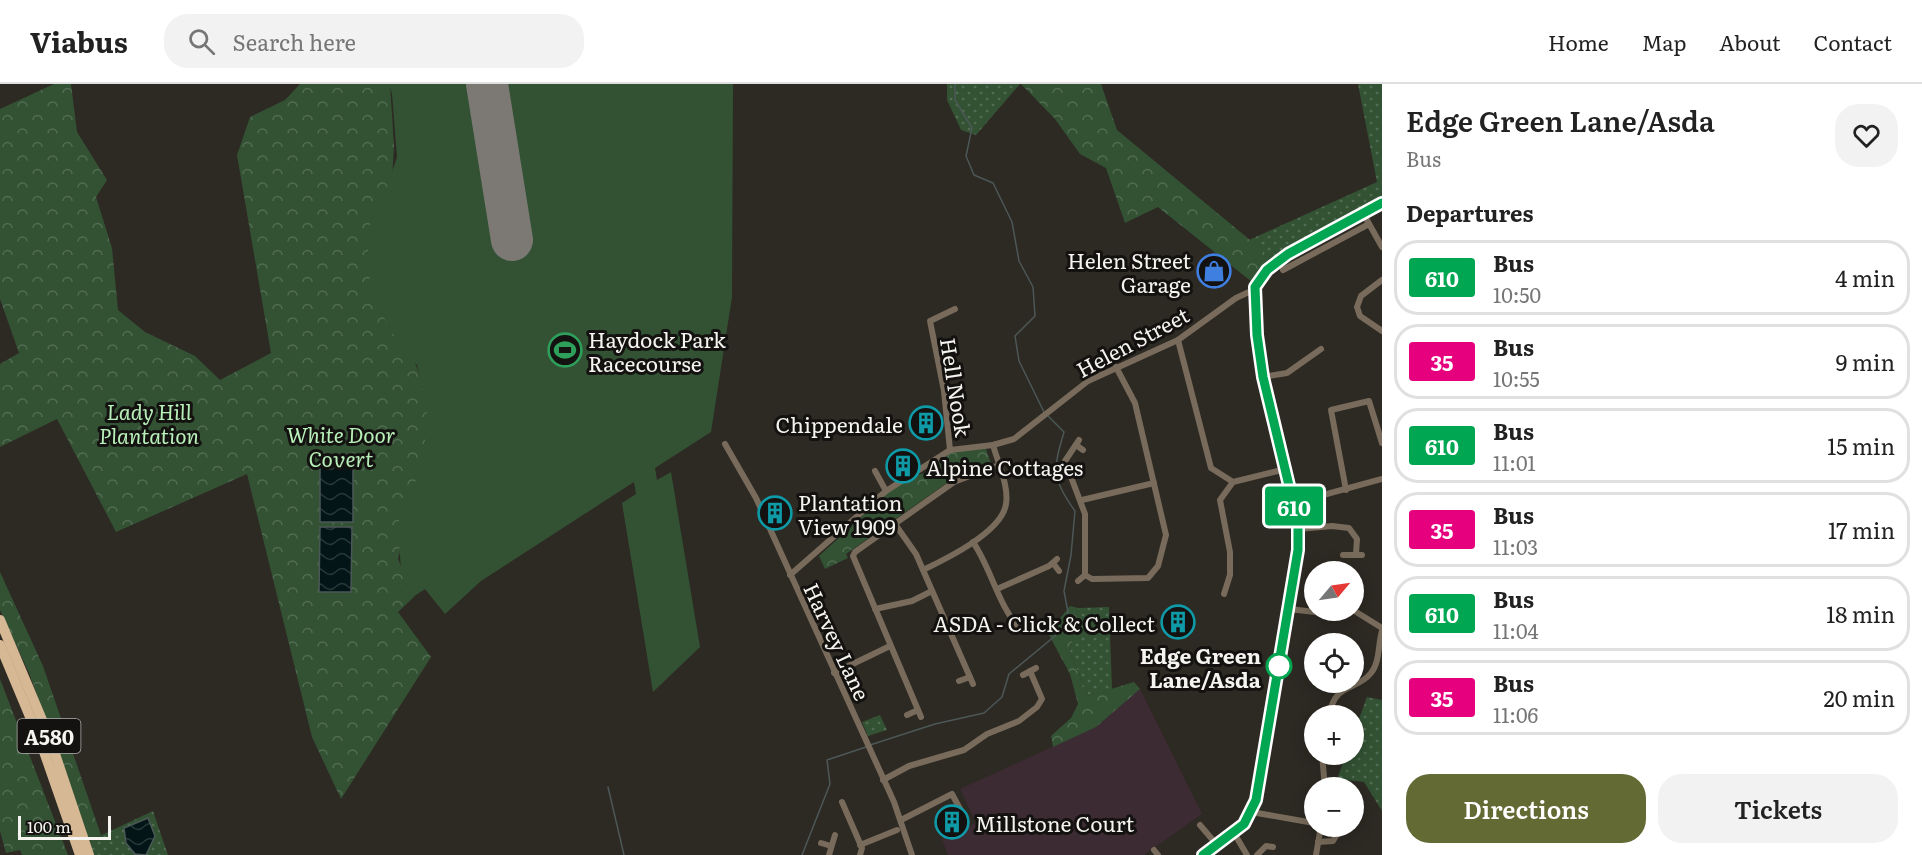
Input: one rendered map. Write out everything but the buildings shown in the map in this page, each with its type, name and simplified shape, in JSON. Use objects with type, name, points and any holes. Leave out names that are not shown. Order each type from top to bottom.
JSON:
[{"type":"highway","name":"A580","points":[[0,620],[50,739],[89,855]]},
{"type":"highway","name":"A580","points":[[0,645],[41,743],[80,855]]},
{"type":"street","points":[[1203,855],[1234,833],[1248,819],[1251,812],[1259,783],[1289,609],[1299,529],[1263,377],[1257,335],[1256,284],[1281,258],[1382,203]]},
{"type":"street","points":[[1363,213],[1382,247]]},
{"type":"street","points":[[1283,270],[1369,224]]},
{"type":"street","points":[[1382,280],[1362,296],[1357,307],[1360,316],[1382,331]]},
{"type":"street","name":"Helen Street","points":[[790,575],[886,491],[950,450],[993,445],[1014,439],[1088,381],[1178,340],[1236,298],[1249,292],[1255,292]]},
{"type":"street","name":"Hell Nook","points":[[950,450],[944,391],[930,321],[955,309]]},
{"type":"street","points":[[1178,340],[1211,468],[1233,482]]},
{"type":"street","points":[[1263,377],[1287,373],[1318,351],[1311,346]]},
{"type":"street","points":[[1085,575],[1092,579],[1144,579],[1155,573],[1166,535],[1135,403],[1116,367]]},
{"type":"street","points":[[1346,490],[1329,415],[1331,410],[1369,400],[1382,443]]},
{"type":"street","points":[[1078,581],[1085,575],[1086,524],[1082,500],[1066,468],[1065,461],[1077,442],[1083,450]]},
{"type":"street","name":"Harvey Lane","points":[[725,444],[756,498],[902,820],[912,855]]},
{"type":"street","points":[[923,570],[973,542],[999,519],[1006,508],[1006,495],[993,445]]},
{"type":"street","points":[[907,715],[920,713],[853,556],[855,552],[954,482],[999,465]]},
{"type":"street","points":[[1224,594],[1230,575],[1230,552],[1219,503],[1233,482],[1286,469]]},
{"type":"street","points":[[875,471],[886,491]]},
{"type":"street","points":[[1294,502],[1382,479]]},
{"type":"street","points":[[1082,500],[1154,483]]},
{"type":"street","points":[[895,524],[916,554],[973,684]]},
{"type":"street","points":[[1299,529],[1332,526],[1349,528],[1357,539],[1359,555],[1343,555]]},
{"type":"street","points":[[973,542],[1010,618],[1021,630]]},
{"type":"street","points":[[997,589],[1055,561],[1059,571]]},
{"type":"street","points":[[875,609],[912,601],[932,591]]},
{"type":"street","points":[[1289,609],[1304,611]]},
{"type":"street","points":[[1364,618],[1382,630],[1380,655],[1374,668],[1364,680]]},
{"type":"street","points":[[834,673],[890,646]]},
{"type":"street","points":[[884,780],[909,766],[957,753],[987,735],[1018,722],[1037,707],[1042,699],[1030,672]]},
{"type":"street","points":[[959,681],[970,676]]},
{"type":"street","points":[[1332,705],[1340,693]]},
{"type":"street","points":[[902,820],[952,794],[966,820]]},
{"type":"street","points":[[842,802],[860,844],[860,855]]},
{"type":"street","points":[[1251,812],[1304,821]]},
{"type":"street","points":[[1200,825],[1217,845]]},
{"type":"street","points":[[860,844],[897,830]]},
{"type":"street","points":[[1234,833],[1247,855]]},
{"type":"street","points":[[829,855],[835,835]]},
{"type":"street","points":[[1316,855],[1319,837]]},
{"type":"street","points":[[1318,842],[1333,841],[1335,837]]},
{"type":"street","points":[[821,843],[831,846]]},
{"type":"street","points":[[1257,855],[1266,846],[1273,847]]},
{"type":"shaded area","points":[[1140,689],[1202,814],[1144,855],[948,855],[942,839],[976,823],[960,789],[1096,727]]},
{"type":"green space","name":"White Door Covert","points":[[54,84],[71,84],[77,132],[107,180],[96,197],[112,248],[118,310],[145,332],[195,356],[220,380],[271,353],[237,155],[250,117],[285,100],[300,84],[390,84],[394,146],[386,283],[443,439],[406,529],[398,559],[414,597],[398,612],[431,657],[341,799],[312,737],[247,474],[116,532],[57,419],[0,447],[0,364],[19,353],[0,299],[0,109]]},
{"type":"green space","name":"Haydock Park Racecourse","points":[[389,84],[733,84],[732,297],[711,432],[655,468],[657,480],[671,472],[700,647],[653,692],[622,503],[636,494],[634,482],[481,581],[445,614],[425,589],[410,599],[401,571],[398,523],[424,461],[427,408],[417,365],[394,335],[377,305],[370,280],[368,254],[371,217],[386,190],[397,157],[392,94]]},
{"type":"green space","points":[[947,84],[1020,84],[976,135],[961,130],[947,100]]},
{"type":"green space","points":[[1021,84],[1101,84],[1117,130],[1273,259],[1252,282],[1158,207],[1125,223],[1106,168],[1080,154],[1055,119]]},
{"type":"green space","points":[[1358,84],[1382,84],[1382,199],[1273,259],[1249,240],[1377,182]]},
{"type":"green space","points":[[986,449],[991,463],[951,480],[846,554],[848,558],[825,569],[819,556],[842,535],[846,527],[854,524],[887,492],[913,476],[925,473],[952,451]]},
{"type":"green space","points":[[0,572],[43,666],[101,835],[89,841],[29,673],[0,610]]},
{"type":"green space","points":[[1070,606],[1078,608],[1070,652],[1088,696],[1134,682],[1140,689],[1096,727],[1053,747],[1051,736],[1071,718],[1078,704],[1070,674],[1048,633]]},
{"type":"green space","points":[[1109,607],[1112,689],[1088,696],[1070,652],[1078,608]]},
{"type":"green space","points":[[0,679],[68,855],[22,855],[20,850],[6,853],[0,831]]},
{"type":"green space","points":[[1367,697],[1382,700],[1382,811],[1364,782],[1364,777],[1338,777],[1342,765],[1364,765],[1364,705]]},
{"type":"green space","points":[[880,715],[887,730],[868,736],[862,722]]},
{"type":"green space","points":[[153,811],[168,855],[94,855],[89,841]]},
{"type":"water","points":[[320,455],[353,455],[353,522],[320,522]]},
{"type":"water","points":[[320,527],[352,527],[351,592],[319,592]]},
{"type":"water","points":[[148,818],[155,836],[146,855],[135,854],[126,843],[124,828]]},
{"type":"waterway","points":[[955,84],[955,100],[972,128],[966,156],[974,175],[993,183],[1012,222],[1019,261],[1033,287],[1035,316],[1015,336],[1019,361],[1044,412]]},
{"type":"waterway","points":[[870,745],[935,724],[984,713],[1002,697],[1009,674],[1055,636],[1065,623],[1068,612],[1064,591],[1071,555],[1075,511],[1067,500],[1056,473],[1064,432],[1047,415]]},
{"type":"waterway","points":[[802,855],[830,784],[827,760],[866,747]]},
{"type":"waterway","points":[[608,787],[624,855]]},
{"type":"runway","points":[[487,84],[512,240]]},
{"type":"bus line","name":"610","points":[[1203,855],[1244,824],[1256,800],[1298,550],[1298,523],[1260,356],[1255,287],[1267,270],[1281,258],[1382,203]]},
{"type":"place","name":"Helen Street Garage","points":[[1214,271]]},
{"type":"place","name":"Haydock Park Racecourse","points":[[565,350]]},
{"type":"place","name":"Chippendale","points":[[926,423]]},
{"type":"place","name":"Alpine Cottages","points":[[903,466]]},
{"type":"place","name":"Plantation View 1909","points":[[775,513]]},
{"type":"place","name":"ASDA - Click & Collect","points":[[1178,622]]},
{"type":"place","name":"Edge Green Lane/Asda","points":[[1279,666]]},
{"type":"place","name":"Millstone Court","points":[[952,822]]},
{"type":"park label","name":"Lady Hill Plantation","points":[[149,422]]}]
